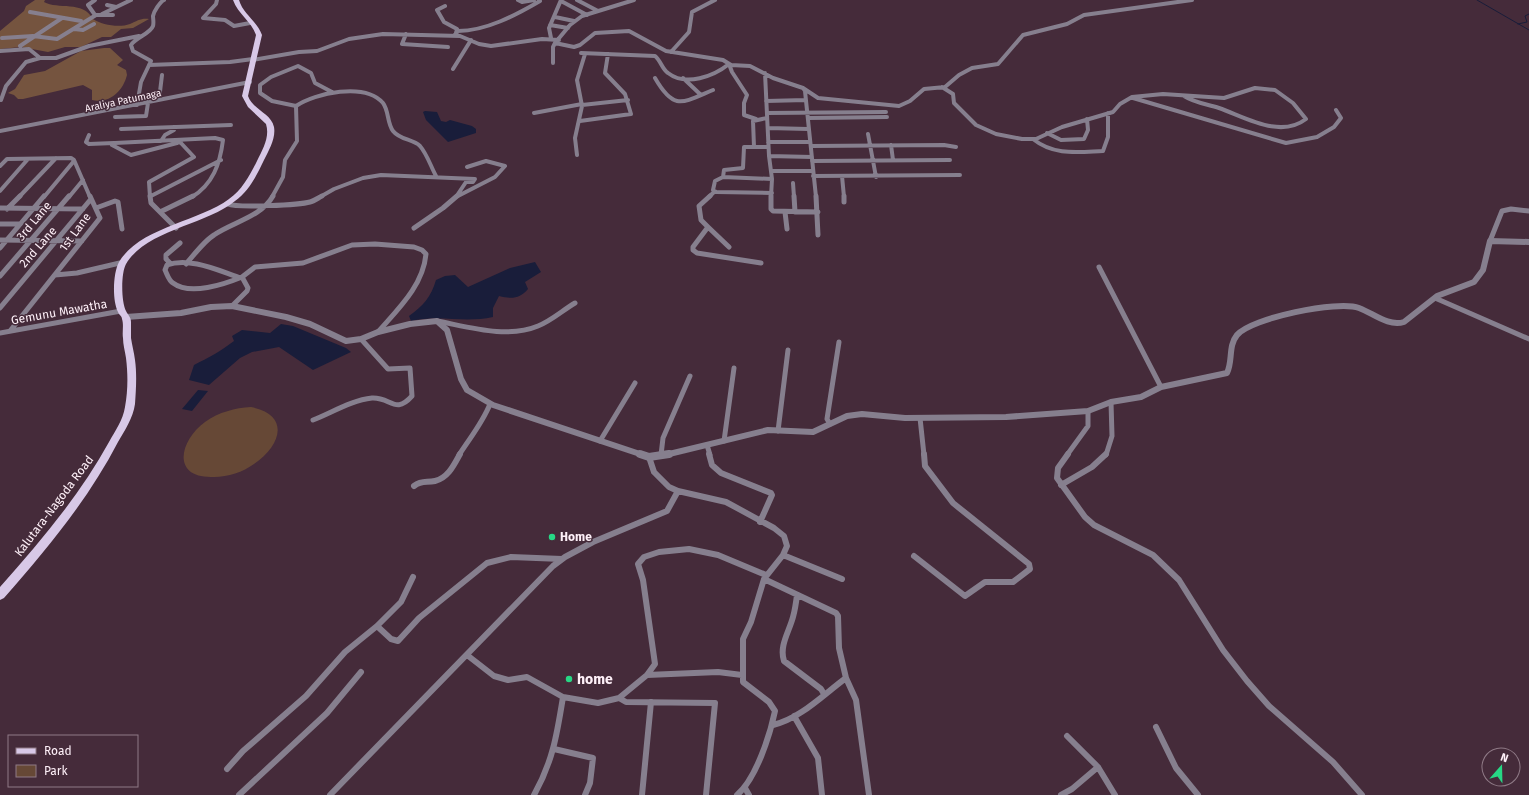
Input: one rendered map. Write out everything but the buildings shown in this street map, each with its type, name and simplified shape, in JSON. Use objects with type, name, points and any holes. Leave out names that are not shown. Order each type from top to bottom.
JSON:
[{"type":"main road","points":[[124,262],[134,251],[153,238],[228,204],[240,193],[256,172],[267,148],[271,130],[269,122],[265,117],[255,112],[246,100],[246,91],[250,82],[253,59],[259,35],[258,31],[243,14],[236,0]]},
{"type":"main road","name":"Kalutara-Nagoda Road","points":[[0,595],[92,479],[125,421],[130,406],[131,364],[118,287],[121,267],[124,262]]},
{"type":"street","points":[[95,0],[88,6],[98,15],[113,15]]},
{"type":"street","points":[[2,38],[33,36],[55,39],[98,15],[131,0]]},
{"type":"street","points":[[1,100],[6,86],[26,62],[40,58],[56,58],[89,46],[139,36],[149,32],[153,27],[154,15],[160,6],[160,2],[164,0]]},
{"type":"street","points":[[217,0],[216,4],[203,18],[225,20],[234,26],[250,23]]},
{"type":"street","points":[[518,0],[522,2],[534,0]]},
{"type":"street","points":[[149,65],[223,62],[253,59],[317,50],[349,39],[383,34],[455,34],[514,16],[540,1],[539,0]]},
{"type":"street","points":[[577,0],[598,11]]},
{"type":"street","points":[[552,63],[555,43],[574,21],[598,11],[612,8],[634,0]]},
{"type":"street","points":[[671,52],[682,42],[690,30],[690,15],[692,12],[715,0]]},
{"type":"street","points":[[555,43],[574,47],[580,45],[595,33],[629,31],[652,42],[660,48],[671,52],[725,61],[729,64],[750,66],[803,88],[818,98],[899,106],[910,101],[924,90],[942,87],[972,68],[998,64],[1019,38],[1033,31],[1067,24],[1084,15],[1192,0]]},
{"type":"street","points":[[551,38],[550,25],[555,17],[561,1],[587,15]]},
{"type":"street","points":[[107,5],[116,7]]},
{"type":"street","points":[[445,6],[438,10],[444,22],[456,29],[455,34]]},
{"type":"street","points":[[30,12],[81,21]]},
{"type":"street","points":[[555,17],[574,21]]},
{"type":"street","points":[[20,46],[62,18]]},
{"type":"street","points":[[74,29],[83,30],[94,24]]},
{"type":"street","points":[[550,25],[568,28]]},
{"type":"street","points":[[406,34],[402,44],[448,47]]},
{"type":"street","points":[[455,34],[481,45],[493,46],[510,45],[551,38],[559,40]]},
{"type":"street","points":[[138,105],[138,87],[151,60],[131,49],[132,42],[139,36]]},
{"type":"street","points":[[453,69],[471,40]]},
{"type":"street","points":[[0,50],[29,49],[40,58]]},
{"type":"street","points":[[577,155],[575,138],[580,121],[582,105],[577,80],[583,54],[655,56],[660,59],[667,72],[683,78],[701,95]]},
{"type":"street","points":[[580,121],[630,115],[628,100],[620,86],[605,73],[608,54]]},
{"type":"street","points":[[683,78],[711,76],[729,64]]},
{"type":"street","points":[[729,64],[729,71],[744,87],[747,95],[744,103],[744,114],[756,119],[767,118]]},
{"type":"street","points":[[333,92],[315,83],[311,73],[298,66],[271,77],[260,85],[260,93],[263,96],[274,102],[296,106],[308,98],[333,92],[348,91],[378,99],[382,103],[392,130],[403,139],[420,146],[436,176]]},
{"type":"street","points":[[765,73],[768,147],[772,179],[771,208],[773,211],[818,212]]},
{"type":"street","points":[[159,100],[162,75]]},
{"type":"street","points":[[655,78],[667,98],[673,102],[686,101],[713,90]]},
{"type":"street","name":"Araliya Patumaga","points":[[0,131],[250,82]]},
{"type":"street","points":[[942,87],[953,94],[954,103],[976,125],[996,134],[1016,138],[1033,139],[1087,119],[1113,112],[1120,104],[1132,98],[1163,94],[1224,98],[1255,88],[1275,90],[1293,103],[1306,119],[1297,125],[1271,127],[1221,108],[1198,104],[1184,96]]},
{"type":"street","points":[[803,88],[805,91],[818,212],[818,235]]},
{"type":"street","points":[[1132,98],[1262,137],[1286,142],[1317,137],[1334,127],[1341,118],[1336,110]]},
{"type":"street","points":[[534,113],[582,105],[628,100]]},
{"type":"street","points":[[766,101],[806,100]]},
{"type":"street","points":[[115,117],[146,116],[148,103]]},
{"type":"street","points":[[186,264],[213,235],[243,221],[269,203],[283,177],[285,160],[297,142],[296,106]]},
{"type":"street","points":[[767,112],[886,112]]},
{"type":"street","points":[[1033,139],[1042,147],[1057,152],[1103,151],[1107,145],[1109,135],[1108,113]]},
{"type":"street","points":[[808,118],[887,117]]},
{"type":"street","points":[[754,147],[753,121],[756,119]]},
{"type":"street","points":[[1047,133],[1062,140],[1084,139],[1088,130],[1087,119]]},
{"type":"street","points":[[121,129],[231,125]]},
{"type":"street","points":[[161,141],[165,135],[174,130],[174,127]]},
{"type":"street","points":[[768,128],[808,129]]},
{"type":"street","points":[[868,134],[876,177]]},
{"type":"street","points":[[90,135],[86,142],[89,144],[222,138],[221,160],[212,176],[197,193],[188,200],[160,212]]},
{"type":"street","points":[[114,143],[112,145],[128,155],[131,155],[181,141]]},
{"type":"street","points":[[176,228],[151,203],[149,182],[194,157],[194,155],[181,141]]},
{"type":"street","points":[[768,142],[811,144],[944,145],[956,147]]},
{"type":"street","points":[[891,145],[893,160]]},
{"type":"street","points":[[723,177],[724,170],[743,168],[744,147],[768,147]]},
{"type":"street","points":[[769,156],[812,159],[950,160]]},
{"type":"street","points":[[0,191],[28,158]]},
{"type":"street","points":[[8,209],[56,158]]},
{"type":"street","points":[[0,166],[7,159],[71,158],[74,161],[0,248]]},
{"type":"street","points":[[151,196],[221,160]]},
{"type":"street","name":"1st Lane","points":[[10,331],[100,218],[74,161]]},
{"type":"street","points":[[414,228],[439,213],[458,196],[495,177],[505,166],[486,161],[467,167]]},
{"type":"street","points":[[771,171],[876,177],[960,175]]},
{"type":"street","points":[[228,204],[233,206],[254,206],[269,203],[300,204],[310,202],[340,186],[381,175],[436,176],[475,179],[473,182],[466,182],[458,196]]},
{"type":"street","points":[[842,176],[844,202]]},
{"type":"street","points":[[714,192],[714,180],[723,177],[772,179]]},
{"type":"street","name":"3rd Lane","points":[[0,276],[83,180]]},
{"type":"street","points":[[793,183],[795,212]]},
{"type":"street","points":[[729,247],[701,220],[699,206],[714,192],[772,193]]},
{"type":"street","name":"2nd Lane","points":[[0,308],[91,199]]},
{"type":"street","points":[[96,208],[115,201],[118,202],[122,229]]},
{"type":"street","points":[[0,208],[83,209]]},
{"type":"street","points":[[437,321],[447,330],[461,379],[467,390],[490,404],[649,457],[661,456],[768,430],[813,432],[847,416],[862,414],[920,418],[1006,416],[1088,410],[1110,402],[1141,397],[1161,387],[1227,373],[1230,369],[1231,349],[1234,338],[1244,329],[1269,320],[1339,304],[1352,306],[1387,321],[1399,323],[1404,322],[1444,292],[1470,284],[1478,278],[1487,259],[1490,241],[1502,211],[1511,209],[1529,211]]},
{"type":"street","points":[[785,212],[787,229]]},
{"type":"street","points":[[0,224],[20,224]]},
{"type":"street","points":[[708,227],[693,247],[693,250],[697,253],[760,263]]},
{"type":"street","points":[[0,240],[82,241]]},
{"type":"street","points":[[1490,241],[1529,242]]},
{"type":"street","points":[[180,242],[166,255],[166,259],[170,263],[210,268],[240,277],[248,288],[247,291],[232,306]]},
{"type":"street","points":[[170,263],[165,270],[172,282],[186,289],[220,286],[240,277],[256,267],[302,263],[352,245],[414,247],[422,250],[426,254],[426,260],[413,292],[378,332]]},
{"type":"street","points":[[55,275],[77,273],[124,262]]},
{"type":"street","points":[[1100,267],[1161,387]]},
{"type":"street","points":[[1435,298],[1529,339]]},
{"type":"street","points":[[123,314],[181,313],[211,307],[232,306],[298,320],[346,341],[361,339],[378,332],[410,324],[437,321],[502,331],[526,330],[539,326],[574,303]]},
{"type":"street","name":"Gemunu Mawatha","points":[[0,332],[123,314]]},
{"type":"street","points":[[313,420],[371,398],[396,405],[403,405],[412,396],[410,368],[405,367],[388,369],[361,339]]},
{"type":"street","points":[[830,424],[827,419],[839,342]]},
{"type":"street","points":[[778,431],[788,350]]},
{"type":"street","points":[[724,441],[734,368]]},
{"type":"street","points":[[661,456],[663,438],[690,376]]},
{"type":"street","points":[[600,441],[635,383]]},
{"type":"street","points":[[1061,485],[1106,455],[1110,445],[1113,413],[1110,402]]},
{"type":"street","points":[[414,486],[421,481],[434,481],[443,478],[450,471],[475,430],[485,417],[490,404]]},
{"type":"street","points":[[1088,410],[1088,426],[1058,468],[1057,478],[1061,485],[1085,517],[1094,525],[1153,555],[1179,580],[1223,650],[1247,681],[1269,706],[1333,762],[1362,795]]},
{"type":"street","points":[[914,556],[965,596],[985,582],[1013,582],[1016,578],[1030,569],[1029,564],[953,503],[924,466],[920,418]]},
{"type":"street","points":[[707,445],[712,465],[721,473],[771,493],[772,495],[760,522]]},
{"type":"street","points":[[649,457],[654,472],[662,482],[678,491],[722,501],[774,528],[784,536],[787,546],[783,555],[765,577],[751,622],[743,639],[743,682],[769,702],[775,711],[770,735],[745,788],[738,795]]},
{"type":"street","points":[[330,795],[562,559],[586,546],[667,511],[678,491]]},
{"type":"street","points":[[467,655],[494,676],[508,680],[527,677],[563,697],[584,702],[606,704],[619,698],[648,675],[655,664],[643,580],[638,564],[644,557],[659,552],[689,549],[718,556],[765,577],[838,616],[839,648],[846,678],[856,700],[869,795]]},
{"type":"street","points":[[783,555],[842,579]]},
{"type":"street","points":[[376,626],[391,639],[398,641],[419,618],[487,563],[511,557],[562,559]]},
{"type":"street","points":[[227,770],[243,751],[306,696],[345,652],[376,626],[401,602],[413,577]]},
{"type":"street","points":[[797,595],[792,621],[784,643],[782,656],[784,661],[821,689],[824,694]]},
{"type":"street","points":[[239,795],[281,752],[314,725],[344,694],[361,672]]},
{"type":"street","points":[[648,675],[718,672],[742,675]]},
{"type":"street","points":[[773,725],[779,725],[794,716],[846,678]]},
{"type":"street","points":[[534,795],[546,775],[554,749],[563,697]]},
{"type":"street","points":[[619,698],[626,702],[715,703],[706,795]]},
{"type":"street","points":[[642,795],[651,702]]},
{"type":"street","points":[[794,716],[818,758],[822,795]]},
{"type":"street","points":[[1156,727],[1166,744],[1176,768],[1182,776],[1190,782],[1198,795]]},
{"type":"street","points":[[1067,736],[1098,767],[1115,795]]},
{"type":"street","points":[[554,749],[593,758],[590,783],[585,795]]},
{"type":"street","points":[[1061,795],[1072,789],[1098,767]]},
{"type":"street","points":[[745,788],[750,795]]},
{"type":"green space","points":[[251,407],[264,411],[272,417],[277,424],[278,432],[271,449],[254,464],[235,474],[214,477],[200,476],[191,472],[185,465],[185,448],[189,439],[196,430],[205,422],[221,413],[239,408]]},
{"type":"shaded area","points":[[35,0],[45,0],[44,2],[50,4],[77,7],[89,13],[93,19],[101,23],[111,25],[121,26],[141,19],[149,19],[133,28],[121,29],[111,37],[102,37],[81,47],[65,47],[48,52],[21,47],[0,49],[0,31],[24,11],[26,6]]},
{"type":"shaded area","points":[[110,48],[123,60],[117,65],[126,70],[127,75],[119,91],[110,98],[99,101],[92,100],[92,90],[83,85],[23,99],[18,99],[14,95],[8,93],[15,89],[24,75],[45,71],[81,51]]},
{"type":"water","points":[[423,112],[437,112],[441,121],[446,122],[450,120],[472,126],[476,129],[476,133],[448,142],[426,120]]},
{"type":"water","points":[[535,262],[541,272],[525,282],[528,289],[522,295],[511,298],[499,296],[493,308],[493,317],[483,319],[421,319],[411,321],[409,316],[426,301],[436,280],[445,276],[455,275],[468,287],[510,268]]},
{"type":"water","points":[[281,324],[293,326],[346,348],[351,352],[313,370],[279,347],[252,352],[240,358],[209,385],[189,380],[194,365],[234,341],[232,336],[242,330],[270,333]]},
{"type":"water","points":[[198,390],[208,391],[192,411],[182,409]]},
{"type":"waterway","points":[[1477,0],[1518,24]]},
{"type":"waterway","points":[[1518,24],[1527,22],[1525,16],[1529,14]]},
{"type":"waterway","points":[[1518,24],[1529,30]]},
{"type":"place","name":"Home","points":[[552,537]]},
{"type":"place","name":"home","points":[[569,679]]}]
